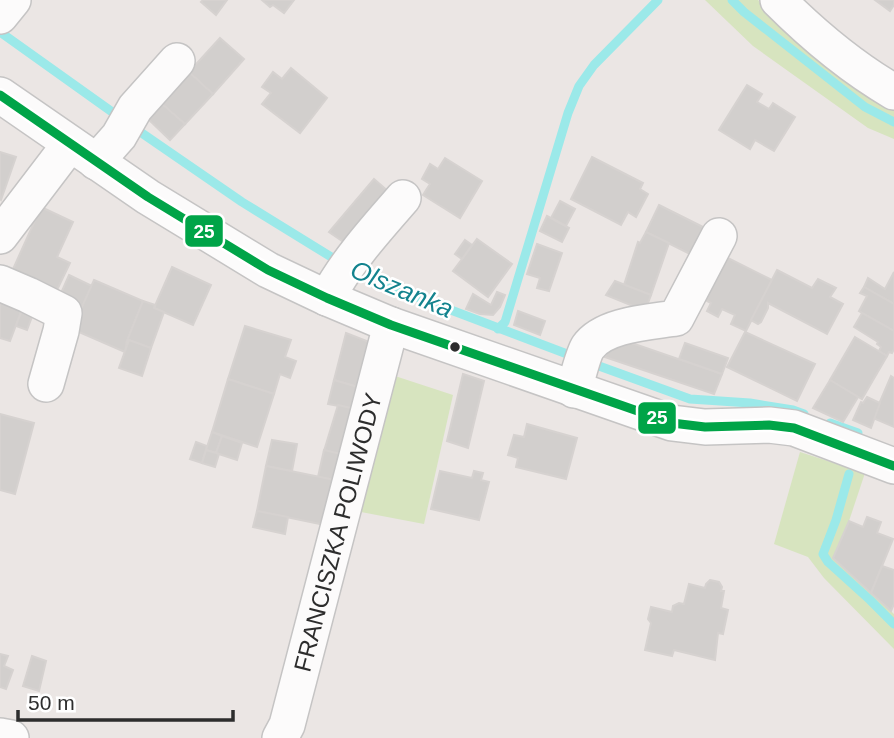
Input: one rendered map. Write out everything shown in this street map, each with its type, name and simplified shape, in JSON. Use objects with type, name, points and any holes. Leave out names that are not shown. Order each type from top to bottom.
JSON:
[{"type":"street","points":[[0,16],[13,0]]},
{"type":"street","points":[[778,0],[804,26],[841,56],[894,92]]},
{"type":"street","points":[[0,236],[83,153],[127,122],[177,61]]},
{"type":"street","points":[[0,94],[83,153],[211,237],[268,270],[331,290],[391,325],[580,370],[672,423],[705,427],[769,425],[794,428],[894,466]]},
{"type":"street","points":[[331,290],[357,252],[403,198]]},
{"type":"street","points":[[580,370],[599,338],[626,325],[676,318],[719,236]]},
{"type":"street","points":[[0,284],[64,313],[46,384]]},
{"type":"street","name":"FRANCISZKA POLIWODY","points":[[280,738],[287,725],[391,325]]},
{"type":"street","points":[[0,736],[10,738]]},
{"type":"green space","points":[[705,0],[758,0],[894,105],[894,139],[868,128],[753,46]]},
{"type":"green space","points":[[395,376],[453,395],[424,524],[361,512]]},
{"type":"green space","points":[[800,452],[865,473],[833,558],[894,614],[894,649],[824,578],[808,557],[774,544]]},
{"type":"building","points":[[227,0],[216,15],[201,2]]},
{"type":"building","points":[[262,0],[294,0],[284,13]]},
{"type":"building","points":[[875,0],[894,0],[894,5],[890,11]]},
{"type":"building","points":[[220,38],[244,59],[213,94],[189,72]]},
{"type":"building","points":[[291,68],[327,98],[300,133],[262,104],[271,93],[262,87],[273,72],[282,79]]},
{"type":"building","points":[[189,72],[213,94],[185,124],[161,103]]},
{"type":"building","points":[[747,85],[762,94],[757,102],[769,109],[773,103],[795,117],[774,151],[755,140],[750,149],[719,130]]},
{"type":"building","points":[[161,103],[185,124],[170,140],[147,118]]},
{"type":"building","points":[[0,152],[16,157],[1,200],[0,199]]},
{"type":"building","points":[[592,157],[643,183],[640,189],[648,194],[636,217],[628,212],[621,225],[571,199]]},
{"type":"building","points":[[445,158],[482,181],[460,218],[423,195],[430,184],[422,179],[430,164],[438,169]]},
{"type":"building","points":[[374,179],[389,192],[345,243],[329,232]]},
{"type":"building","points":[[560,201],[575,209],[566,226],[551,218]]},
{"type":"building","points":[[659,205],[713,232],[698,258],[646,232]]},
{"type":"building","points":[[41,207],[73,222],[57,257],[70,263],[56,292],[9,278]]},
{"type":"building","points":[[547,216],[569,228],[562,242],[540,231]]},
{"type":"building","points":[[646,232],[669,243],[651,295],[624,285],[638,242],[640,243]]},
{"type":"building","points":[[477,239],[512,264],[488,297],[453,271]]},
{"type":"building","points":[[465,240],[472,245],[462,259],[455,254]]},
{"type":"building","points":[[537,244],[562,253],[549,291],[537,288],[540,278],[527,274]]},
{"type":"building","points":[[720,254],[772,280],[746,331],[731,324],[735,315],[722,309],[718,317],[707,311],[711,303],[698,296]]},
{"type":"building","points":[[172,267],[211,285],[193,325],[154,308]]},
{"type":"building","points":[[777,270],[812,288],[818,279],[836,288],[830,297],[843,304],[827,334],[768,303],[761,322],[758,324],[751,320]]},
{"type":"building","points":[[894,272],[894,304],[864,287],[868,278],[885,289]]},
{"type":"building","points":[[69,275],[92,286],[81,310],[58,300]]},
{"type":"building","points":[[94,280],[143,301],[125,352],[72,329]]},
{"type":"building","points":[[615,281],[651,295],[645,311],[606,295]]},
{"type":"building","points":[[864,287],[894,304],[894,331],[859,311],[867,296],[860,293]]},
{"type":"building","points":[[0,292],[25,301],[10,341],[0,338]]},
{"type":"building","points":[[497,292],[505,295],[493,315],[466,309],[473,294],[491,305]]},
{"type":"building","points":[[143,301],[164,312],[151,348],[127,341]]},
{"type":"building","points":[[24,304],[33,314],[27,330],[16,326]]},
{"type":"building","points":[[518,311],[545,321],[540,335],[514,325]]},
{"type":"building","points":[[862,313],[894,331],[892,353],[889,352],[887,356],[879,351],[881,347],[878,342],[854,327]]},
{"type":"building","points":[[245,326],[291,340],[285,357],[296,361],[290,378],[280,374],[274,394],[228,379]]},
{"type":"building","points":[[745,332],[815,364],[797,401],[727,367]]},
{"type":"building","points":[[346,333],[372,343],[361,388],[334,380]]},
{"type":"building","points":[[855,337],[887,356],[862,399],[830,380]]},
{"type":"building","points":[[620,339],[722,374],[714,394],[605,357],[607,349]]},
{"type":"building","points":[[129,340],[151,348],[142,376],[119,368]]},
{"type":"building","points":[[685,343],[728,358],[722,374],[679,359]]},
{"type":"building","points":[[463,374],[484,381],[468,448],[447,441]]},
{"type":"building","points":[[891,376],[894,378],[894,427],[873,418]]},
{"type":"building","points":[[228,379],[274,394],[257,447],[212,432]]},
{"type":"building","points":[[334,380],[361,388],[355,409],[328,404]]},
{"type":"building","points":[[830,380],[858,397],[843,422],[813,408]]},
{"type":"building","points":[[867,397],[880,403],[871,428],[853,420],[861,402]]},
{"type":"building","points":[[338,405],[355,409],[342,455],[324,451]]},
{"type":"building","points":[[0,414],[34,423],[15,494],[0,490]]},
{"type":"building","points":[[527,424],[577,438],[566,479],[516,467],[518,458],[508,455],[514,435],[524,437]]},
{"type":"building","points":[[212,432],[222,436],[216,453],[206,450]]},
{"type":"building","points":[[222,436],[242,443],[237,460],[216,453]]},
{"type":"building","points":[[272,440],[297,444],[292,471],[266,466]]},
{"type":"building","points":[[196,442],[207,446],[202,463],[190,459]]},
{"type":"building","points":[[206,450],[219,454],[215,467],[202,463]]},
{"type":"building","points":[[324,450],[341,454],[335,480],[318,477]]},
{"type":"building","points":[[266,466],[335,480],[325,525],[257,511]]},
{"type":"building","points":[[440,471],[472,478],[474,471],[483,473],[481,480],[489,482],[479,520],[431,509]]},
{"type":"building","points":[[257,511],[288,517],[285,534],[253,527]]},
{"type":"building","points":[[867,517],[881,522],[877,533],[893,539],[871,593],[833,558],[849,521],[863,527]]},
{"type":"building","points":[[882,566],[894,570],[894,604],[891,611],[871,593]]},
{"type":"building","points":[[710,580],[719,582],[722,587],[721,591],[724,591],[721,608],[728,610],[723,634],[718,633],[715,660],[674,650],[672,656],[645,650],[651,623],[648,619],[651,607],[672,612],[673,606],[684,604],[689,584],[705,588]]},
{"type":"building","points":[[0,654],[8,656],[4,666],[13,670],[6,689],[0,687]]},
{"type":"building","points":[[32,656],[46,661],[39,691],[23,686]]},
{"type":"waterway","name":"Olszanka","points":[[498,329],[505,322],[568,113],[579,86],[594,65],[658,0]]},
{"type":"waterway","name":"Olszanka","points":[[732,0],[865,107],[894,122]]},
{"type":"waterway","name":"Olszanka","points":[[0,32],[122,119]]},
{"type":"waterway","name":"Olszanka","points":[[133,127],[242,202],[341,263]]},
{"type":"waterway","name":"Olszanka","points":[[354,269],[377,282],[575,357]]},
{"type":"waterway","points":[[588,362],[690,399],[750,403],[804,414]]},
{"type":"waterway","points":[[830,423],[858,433]]},
{"type":"waterway","points":[[849,474],[823,554],[828,562],[894,624]]},
{"type":"transit line","name":"25","points":[[0,95],[148,197],[268,270],[391,325],[672,423],[705,427],[769,425],[794,428],[894,466]]}]
